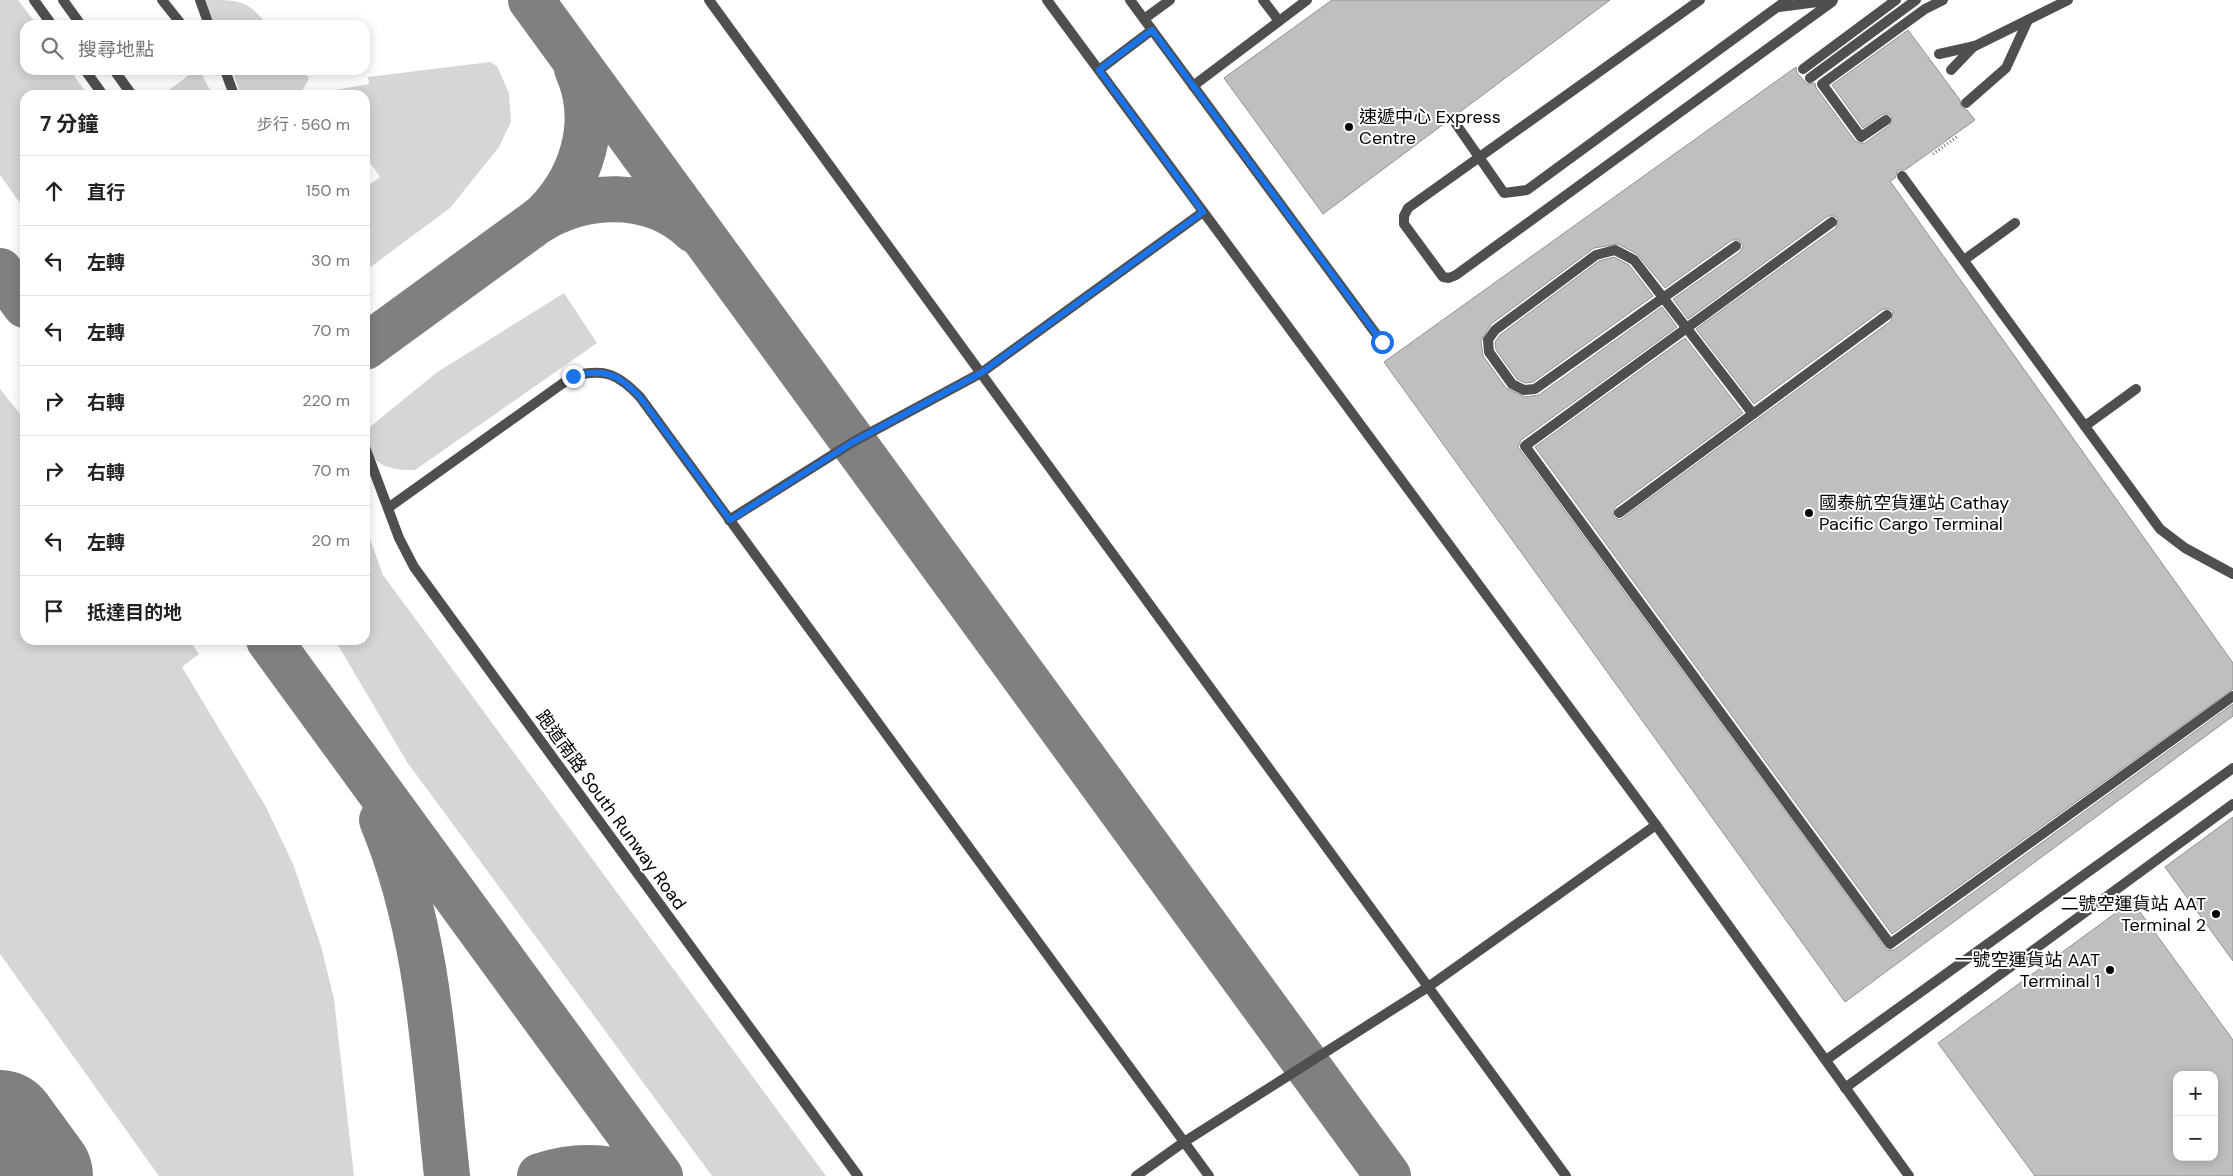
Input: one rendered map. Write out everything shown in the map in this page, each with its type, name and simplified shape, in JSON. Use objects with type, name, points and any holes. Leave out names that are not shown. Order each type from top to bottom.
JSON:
[{"type":"lane","points":[[34,0],[48,20]]},
{"type":"lane","points":[[63,0],[77,20]]},
{"type":"lane","points":[[162,0],[178,20]]},
{"type":"lane","points":[[200,0],[207,20]]},
{"type":"lane","points":[[709,0],[1566,1176]]},
{"type":"lane","points":[[1047,0],[1656,825],[1909,1176]]},
{"type":"lane","points":[[1130,0],[1382,342]]},
{"type":"lane","points":[[1144,18],[1170,0]]},
{"type":"lane","points":[[1263,0],[1279,21]]},
{"type":"lane","points":[[1193,86],[1308,0]]},
{"type":"lane","points":[[1700,0],[1408,208],[1404,216],[1404,224],[1443,277],[1449,278],[1456,275],[1834,0]]},
{"type":"lane","points":[[1456,124],[1504,193],[1527,190],[1788,0]]},
{"type":"lane","points":[[1778,7],[1834,0]]},
{"type":"lane","points":[[1803,69],[1896,0]]},
{"type":"lane","points":[[1810,78],[1916,0]]},
{"type":"lane","points":[[1886,120],[1861,138],[1822,84],[1925,9],[1943,0]]},
{"type":"lane","points":[[1939,54],[1975,46],[2028,20],[2061,1]]},
{"type":"lane","points":[[1966,102],[2006,68],[2017,48],[2028,20]]},
{"type":"lane","points":[[1099,70],[1152,30]]},
{"type":"lane","points":[[1951,70],[1975,46]]},
{"type":"lane","points":[[88,75],[99,90]]},
{"type":"lane","points":[[118,75],[128,90]]},
{"type":"lane","points":[[220,75],[231,90]]},
{"type":"lane","points":[[226,75],[231,90]]},
{"type":"lane","points":[[1902,176],[2160,529],[2185,548],[2233,574]]},
{"type":"lane","points":[[730,520],[853,442],[981,373],[1203,212]]},
{"type":"lane","points":[[1832,222],[1525,446],[1890,944],[2233,696]]},
{"type":"lane","points":[[1964,260],[2015,223]]},
{"type":"lane","points":[[1736,246],[1674,290],[1666,296],[1659,301],[1644,312],[1535,389],[1524,390],[1512,384],[1489,352],[1488,340],[1495,330],[1596,255],[1615,250],[1634,260],[1640,268],[1658,291],[1664,298],[1706,352],[1753,414]]},
{"type":"lane","points":[[1619,513],[1887,315]]},
{"type":"lane","points":[[388,508],[573,376],[591,372],[607,373],[624,380],[635,391],[730,520],[1209,1176]]},
{"type":"lane","points":[[2085,426],[2136,389]]},
{"type":"lane","name":"跑道南路 South Runway Road","points":[[370,461],[399,538],[414,567],[858,1176]]},
{"type":"lane","points":[[1826,1060],[2233,768]]},
{"type":"lane","points":[[1845,1088],[2233,804]]},
{"type":"lane","points":[[1136,1176],[1184,1142],[1428,987],[1656,825]]},
{"type":"path","points":[[1933,154],[1958,136]]},
{"type":"shaded area","points":[[0,0],[18,0],[33,20],[20,20],[20,75],[74,75],[84,90],[20,90],[20,203],[0,175]]},
{"type":"shaded area","points":[[206,0],[227,0],[242,3],[248,6],[263,20],[213,20]]},
{"type":"shaded area","points":[[490,62],[497,66],[509,93],[511,122],[499,147],[450,208],[370,267],[370,184],[380,177],[370,162],[370,90],[335,90],[369,84],[368,77]]},
{"type":"shaded area","points":[[189,75],[202,75],[210,90],[169,90]]},
{"type":"shaded area","points":[[234,75],[306,75],[309,78],[303,90],[239,90]]},
{"type":"shaded area","points":[[564,293],[597,343],[415,470],[387,467],[374,458],[370,452],[370,427],[436,373]]},
{"type":"shaded area","points":[[0,389],[20,414],[20,645],[193,645],[199,654],[182,667],[266,807],[293,864],[321,946],[334,999],[354,1176],[159,1176],[0,954]]},
{"type":"shaded area","points":[[370,539],[383,575],[826,1176],[712,1176],[407,762],[338,645],[370,645]]},
{"type":"building","name":"速遞中心 Express Centre","points":[[1332,0],[1610,0],[1323,214],[1224,78]]},
{"type":"building","name":"國泰航空貨運站 Cathay Pacific Cargo Terminal","points":[[1908,30],[1960,100],[1961,107],[1967,110],[1975,120],[1905,170],[1898,170],[1895,178],[1890,181],[2233,663],[2233,689],[1892,934],[1535,447],[1685,338],[1743,413],[1615,507],[1613,517],[1620,520],[1891,321],[1893,311],[1883,309],[1754,404],[1696,329],[1836,228],[1838,218],[1828,216],[1688,319],[1673,299],[1740,252],[1743,246],[1739,240],[1732,240],[1665,288],[1637,254],[1618,244],[1594,248],[1491,324],[1481,341],[1483,356],[1506,388],[1525,397],[1539,395],[1662,307],[1677,327],[1521,440],[1518,447],[1887,950],[1894,950],[2233,704],[2233,716],[1845,1002],[1384,362],[1796,67],[1797,73],[1807,84],[1815,83],[1816,88],[1855,141],[1865,143],[1890,125],[1892,117],[1889,114],[1883,114],[1863,128],[1832,85]]},
{"type":"building","points":[[1614,257],[1629,265],[1653,296],[1533,382],[1525,383],[1517,379],[1496,350],[1495,342],[1500,335],[1599,261]]},
{"type":"building","name":"二號空運貨站 AAT Terminal 2","points":[[2233,817],[2233,961],[2165,867]]},
{"type":"building","name":"一號空運貨站 AAT Terminal 1","points":[[2132,901],[2233,1040],[2233,1176],[2035,1176],[1938,1043]]},
{"type":"taxiway","points":[[531,0],[1388,1176]]},
{"type":"taxiway","points":[[540,220],[555,205],[567,188],[583,150],[587,130],[587,110],[584,89],[577,69]]},
{"type":"taxiway","points":[[370,343],[538,221],[556,211],[576,204],[597,200],[618,199],[638,201],[658,207],[677,217],[694,230]]},
{"type":"taxiway","points":[[0,271],[20,298]]},
{"type":"taxiway","points":[[273,645],[660,1176]]},
{"type":"taxiway","points":[[382,820],[398,863],[420,951],[433,1040],[447,1176]]},
{"type":"taxiway","points":[[0,1126],[4,1133]]},
{"type":"taxiway","points":[[540,1176],[576,1168],[600,1168],[636,1176]]},
{"type":"runway","points":[[0,1128],[35,1176]]},
{"type":"place","name":"速遞中心 Express Centre","points":[[1349,127]]},
{"type":"place","name":"國泰航空貨運站 Cathay Pacific Cargo Terminal","points":[[1809,513]]},
{"type":"place","name":"二號空運貨站 AAT Terminal 2","points":[[2216,914]]},
{"type":"place","name":"一號空運貨站 AAT Terminal 1","points":[[2110,970]]},
{"type":"route","points":[[573,376],[591,372],[607,373],[624,380],[640,397],[730,520],[853,442],[981,373],[1203,212],[1099,70],[1152,30],[1382,342]]}]
